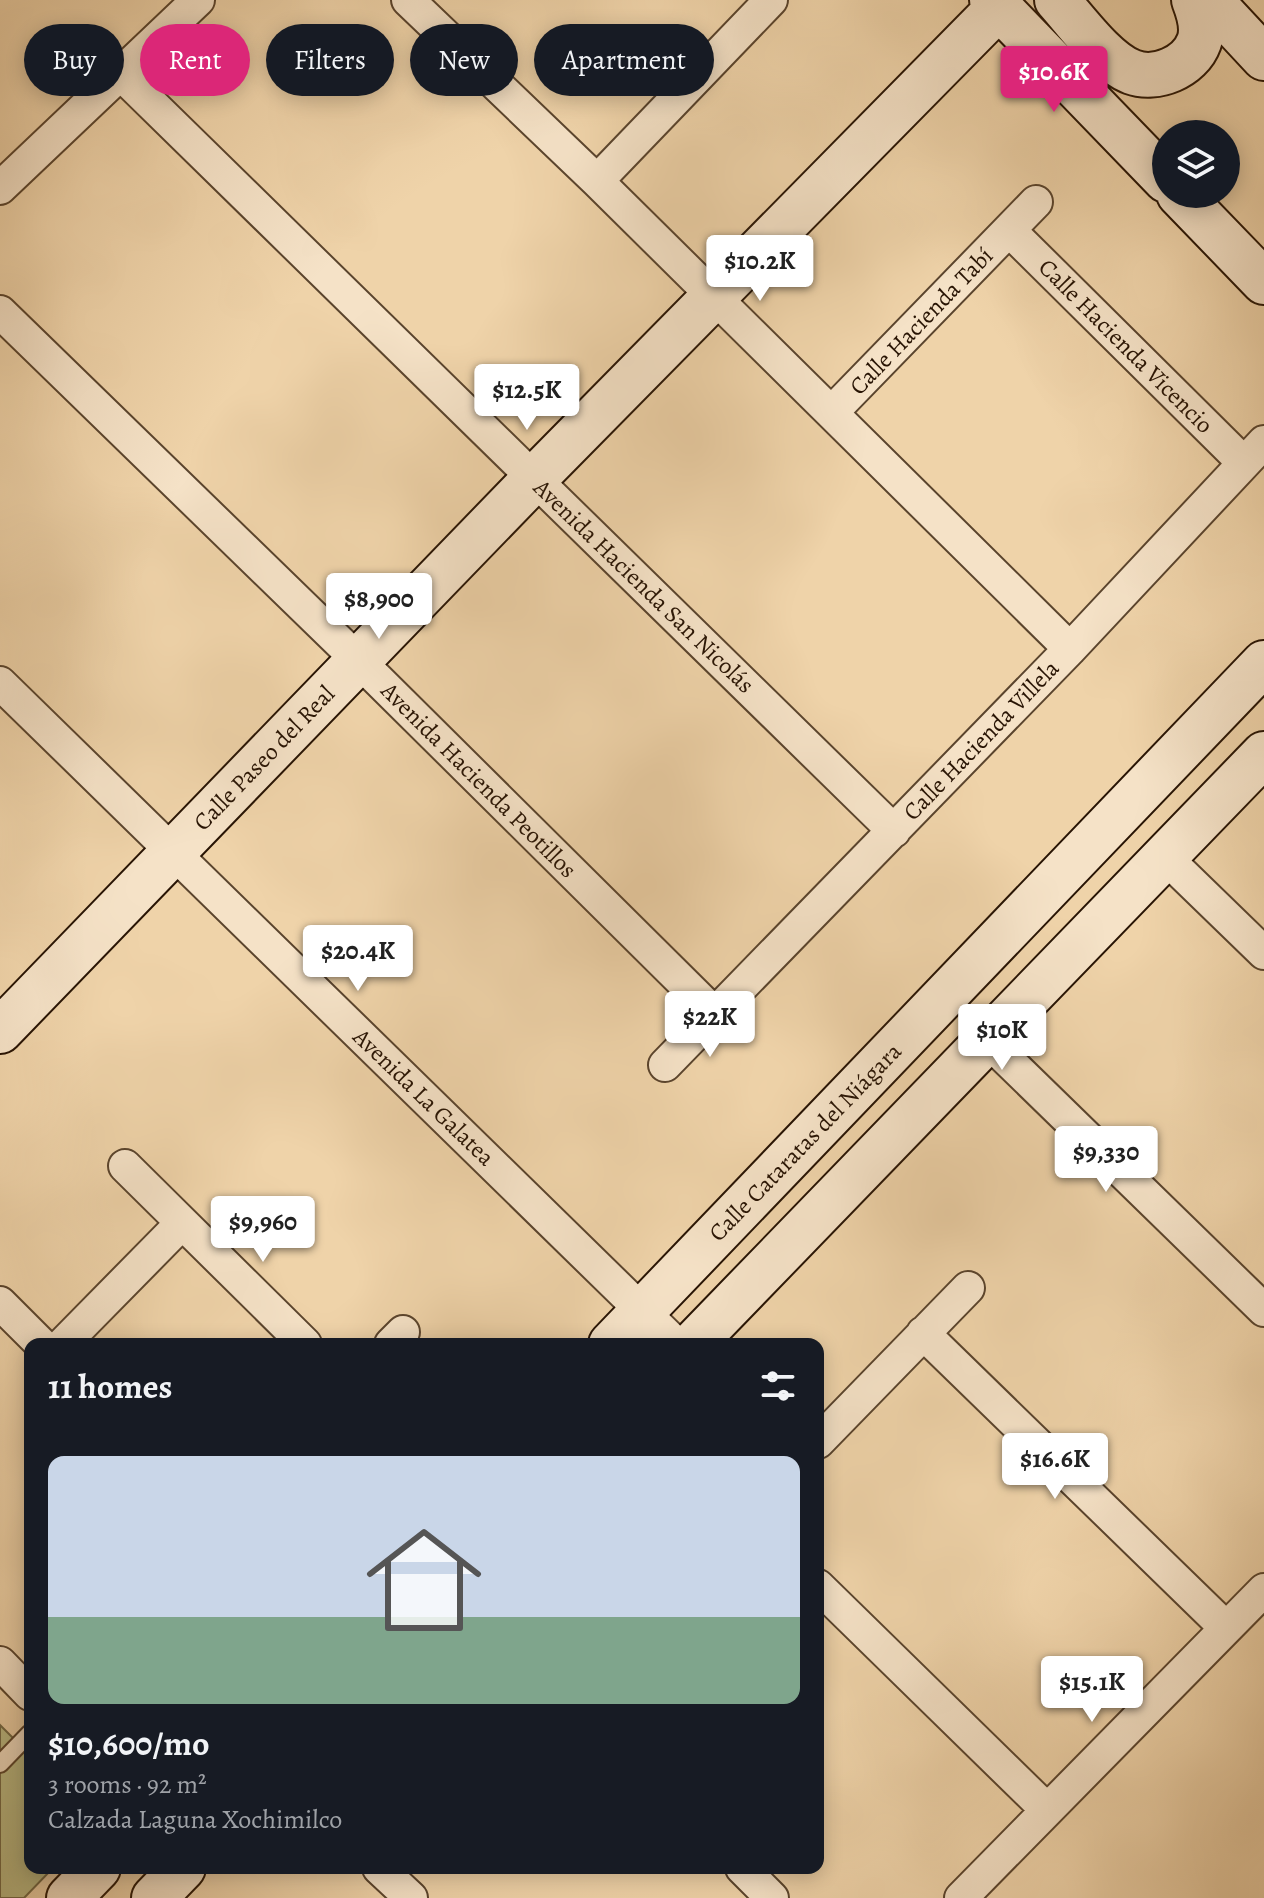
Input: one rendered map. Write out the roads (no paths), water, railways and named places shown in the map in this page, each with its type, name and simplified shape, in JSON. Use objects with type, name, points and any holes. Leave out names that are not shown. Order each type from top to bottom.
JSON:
[{"type":"main road","points":[[1057,0],[1108,56],[1131,72],[1155,76],[1181,64],[1199,42],[1201,16],[1194,0]]},
{"type":"main road","points":[[1210,0],[1264,58]]},
{"type":"main road","points":[[996,3],[1152,165]]},
{"type":"main road","name":"Calle Paseo del Real","points":[[0,1031],[996,3]]},
{"type":"main road","points":[[1193,208],[1264,282]]},
{"type":"main road","name":"Calle Cataratas del Niágara","points":[[617,1338],[1264,663]]},
{"type":"main road","points":[[699,1338],[1264,754]]},
{"type":"main road","points":[[1208,811],[1264,790]]},
{"type":"main road","points":[[69,1898],[92,1874]]},
{"type":"main road","points":[[154,1898],[177,1874]]},
{"type":"street","points":[[124,69],[198,0]]},
{"type":"street","points":[[408,0],[597,181],[1070,649]]},
{"type":"street","points":[[597,181],[769,1]]},
{"type":"street","name":"Avenida Hacienda San Nicolás","points":[[124,77],[894,831]]},
{"type":"street","points":[[0,188],[96,96]]},
{"type":"street","name":"Calle Hacienda Tabí","points":[[832,412],[1036,202]]},
{"type":"street","name":"Calle Hacienda Vicencio","points":[[1009,230],[1254,452]]},
{"type":"street","name":"Avenida Hacienda Peotillos","points":[[0,312],[358,660],[715,1014]]},
{"type":"street","name":"Calle Hacienda Villela","points":[[665,1065],[1070,649],[1254,452]]},
{"type":"street","name":"Avenida La Galatea","points":[[0,683],[670,1338]]},
{"type":"street","points":[[1164,856],[1264,953]]},
{"type":"street","points":[[986,1039],[1264,1310]]},
{"type":"street","points":[[125,1166],[299,1338]]},
{"type":"street","points":[[69,1338],[182,1223]]},
{"type":"street","points":[[824,1436],[968,1288]]},
{"type":"street","points":[[0,1303],[35,1338]]},
{"type":"street","points":[[923,1333],[1226,1628]]},
{"type":"street","points":[[961,1898],[1264,1590]]},
{"type":"street","points":[[824,1592],[1047,1810]]},
{"type":"street","points":[[0,1663],[24,1688]]},
{"type":"street","points":[[385,1874],[411,1898]]},
{"type":"street","points":[[748,1874],[772,1898]]},
{"type":"lane","points":[[0,1764],[24,1739]]}]
